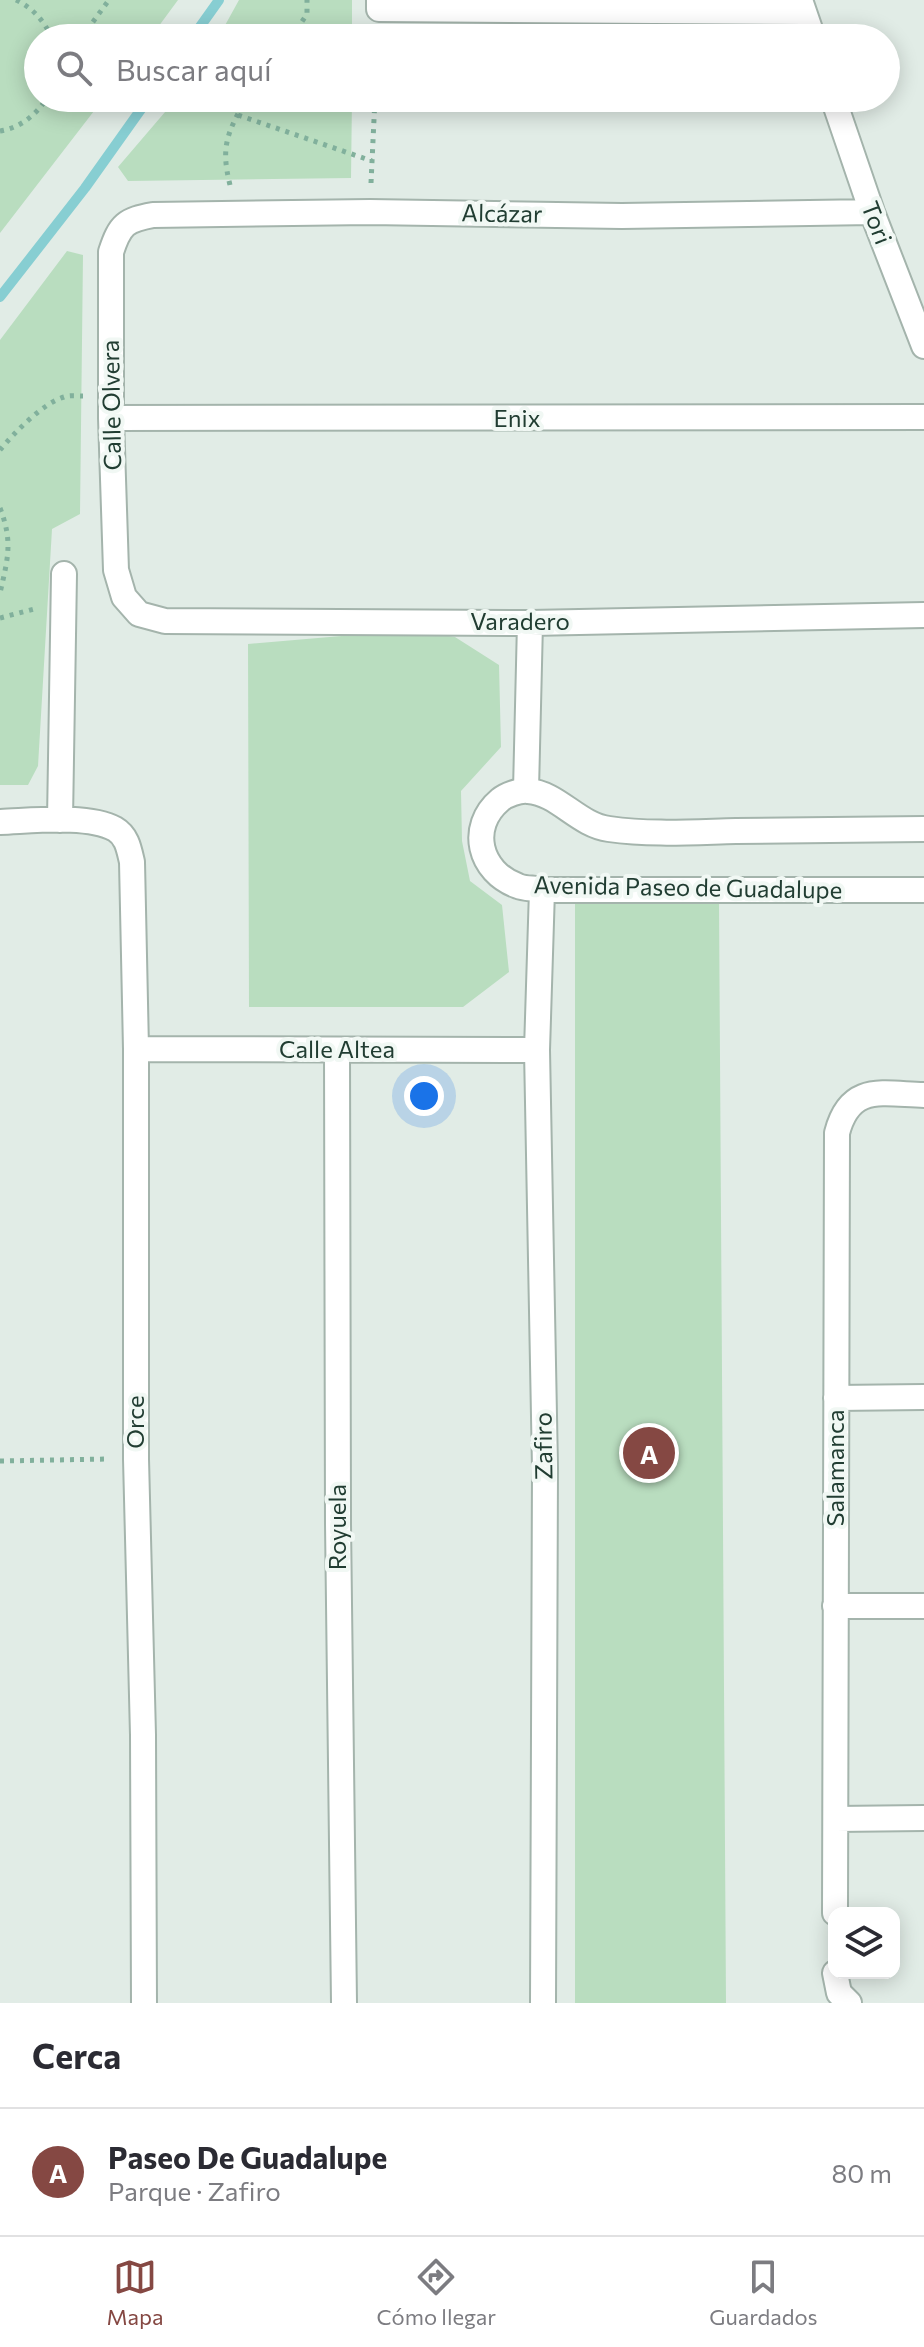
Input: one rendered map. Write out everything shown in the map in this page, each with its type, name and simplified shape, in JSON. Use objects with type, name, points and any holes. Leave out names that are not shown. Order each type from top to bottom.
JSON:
[{"type":"street","points":[[379,5],[802,6]]},
{"type":"street","name":"Tori","points":[[838,112],[872,212],[924,346]]},
{"type":"street","name":"Alcázar","points":[[132,219],[153,215],[370,212],[622,216],[872,212]]},
{"type":"street","name":"Calle Olvera","points":[[124,597],[116,570],[111,406],[111,252],[117,231],[132,219]]},
{"type":"street","name":"Enix","points":[[111,406],[924,417]]},
{"type":"street","points":[[0,822],[60,820],[64,574]]},
{"type":"street","name":"Varadero","points":[[124,597],[139,614],[165,621],[530,623],[924,615]]},
{"type":"street","points":[[530,623],[526,790],[547,796],[578,819],[605,829],[659,832],[924,829]]},
{"type":"street","name":"Avenida Paseo de Guadalupe","points":[[526,790],[505,795],[488,811],[480,829],[482,851],[495,872],[517,886],[542,890],[924,890]]},
{"type":"street","name":"Orce","points":[[60,820],[94,823],[116,829],[128,842],[132,862],[144,2003]]},
{"type":"street","name":"Zafiro","points":[[542,890],[537,1050],[545,1468],[543,2003]]},
{"type":"street","name":"Calle Altea","points":[[136,1049],[537,1050]]},
{"type":"street","name":"Royuela","points":[[337,1050],[338,1524],[344,2003]]},
{"type":"street","name":"Salamanca","points":[[835,1907],[837,1133],[842,1113],[856,1099],[874,1094],[924,1095]]},
{"type":"street","points":[[836,1398],[924,1397]]},
{"type":"street","points":[[835,1606],[924,1606]]},
{"type":"street","points":[[836,1819],[924,1818]]},
{"type":"street","points":[[836,1979],[839,1993],[849,2003]]},
{"type":"path","points":[[16,0],[26,5],[44,24]]},
{"type":"path","points":[[91,24],[109,0]]},
{"type":"path","points":[[300,24],[307,14],[307,0]]},
{"type":"path","points":[[0,141],[4,131],[25,122],[37,112]]},
{"type":"path","points":[[237,214],[225,155],[226,139],[240,112]]},
{"type":"path","points":[[370,212],[374,112]]},
{"type":"path","points":[[238,115],[372,161]]},
{"type":"path","points":[[0,450],[30,419],[64,397],[111,406]]},
{"type":"path","points":[[0,508],[8,528],[9,552],[0,593]]},
{"type":"path","points":[[0,552],[9,552]]},
{"type":"path","points":[[0,1461],[136,1459]]},
{"type":"green space","points":[[0,0],[178,0],[160,24],[24,24],[24,112],[93,112],[0,233]]},
{"type":"green space","points":[[239,0],[352,0],[352,24],[226,24]]},
{"type":"green space","points":[[165,112],[352,112],[351,178],[128,181],[118,167]]},
{"type":"green space","points":[[67,251],[83,255],[80,514],[52,529],[38,766],[28,785],[0,785],[0,340]]},
{"type":"green space","points":[[411,630],[455,637],[499,665],[501,747],[461,791],[462,841],[470,881],[502,905],[509,972],[463,1007],[249,1007],[248,644]]},
{"type":"green space","points":[[719,900],[726,2003],[575,2003],[575,902]]},
{"type":"waterway","points":[[202,24],[219,0]]},
{"type":"waterway","points":[[0,297],[85,188],[139,112]]},
{"type":"place","name":"Paseo De Guadalupe","points":[[649,1453]]}]
